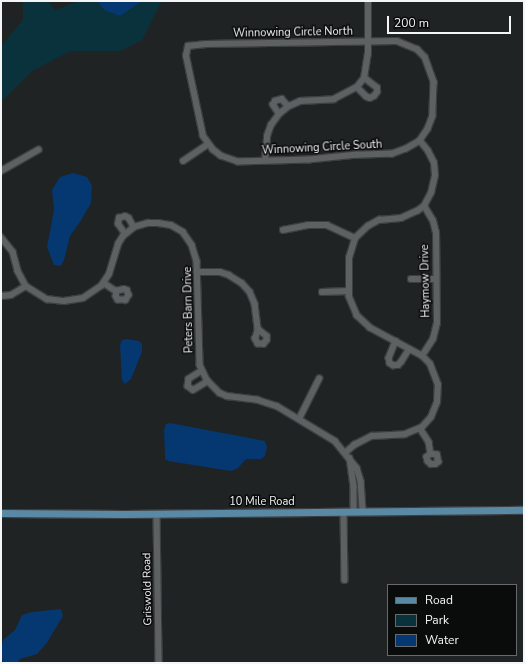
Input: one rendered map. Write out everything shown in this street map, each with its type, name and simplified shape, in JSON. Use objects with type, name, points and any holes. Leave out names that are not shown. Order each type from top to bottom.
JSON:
[{"type":"main road","name":"10 Mile Road","points":[[1,513],[157,514],[524,510]]},
{"type":"street","points":[[266,161],[267,136],[271,125],[279,114],[288,106],[300,101],[334,99],[356,88],[364,78],[367,63],[368,1]]},
{"type":"street","name":"Winnowing Circle North","points":[[203,136],[186,56],[188,46],[206,44],[397,41],[417,49],[425,56],[431,69],[434,82],[433,116],[428,129],[420,141]]},
{"type":"street","points":[[356,88],[370,98],[374,96],[377,92],[377,88],[364,78]]},
{"type":"street","points":[[279,114],[273,105],[275,101],[282,99],[288,106]]},
{"type":"street","name":"Winnowing Circle South","points":[[203,136],[208,144],[221,156],[238,162],[392,154],[420,141]]},
{"type":"street","points":[[346,452],[354,445],[372,436],[405,434],[420,428],[431,417],[437,402],[438,392],[436,381],[430,364],[422,356],[370,328],[357,316],[349,298],[349,258],[355,238],[368,226],[379,220],[401,218],[424,206],[434,188],[434,163],[428,151],[420,141]]},
{"type":"street","points":[[183,161],[208,144]]},
{"type":"street","points":[[2,169],[38,150]]},
{"type":"street","name":"Haymow Drive","points":[[422,356],[435,332],[437,323],[436,233],[433,220],[424,206]]},
{"type":"street","points":[[125,234],[118,224],[119,218],[125,216],[129,218],[134,227]]},
{"type":"street","name":"Peters Barn Drive","points":[[26,286],[47,299],[64,301],[89,296],[104,283],[111,267],[114,252],[125,234],[134,227],[148,223],[158,223],[171,226],[182,232],[192,245],[198,261],[200,356],[202,371],[208,381],[227,396],[268,402],[327,434],[339,444],[357,468],[361,481],[363,512]]},
{"type":"street","points":[[283,230],[308,225],[326,225],[355,238]]},
{"type":"street","points":[[1,237],[14,252],[18,271],[26,286],[11,295],[1,296]]},
{"type":"street","points":[[198,272],[214,271],[225,273],[242,283],[250,292],[255,304],[258,329]]},
{"type":"street","points":[[411,279],[436,279]]},
{"type":"street","points":[[104,283],[116,291]]},
{"type":"street","points":[[322,292],[349,290]]},
{"type":"street","points":[[396,341],[389,358],[390,363],[393,365],[398,365],[409,349]]},
{"type":"street","points":[[202,371],[189,379],[188,386],[193,390],[208,381]]},
{"type":"street","points":[[299,419],[319,379]]},
{"type":"street","points":[[420,428],[429,442],[431,454]]},
{"type":"street","name":"Peters Barn Drive","points":[[350,458],[354,479],[354,512]]},
{"type":"street","points":[[344,512],[345,580]]},
{"type":"street","name":"Griswold Road","points":[[157,514],[159,663]]},
{"type":"green space","points":[[23,1],[48,1],[55,10],[79,1],[97,1],[104,10],[120,16],[142,1],[162,1],[142,40],[120,51],[71,51],[32,71],[1,102],[1,46],[23,20]]},
{"type":"water","points":[[97,1],[142,1],[120,16],[104,10]]},
{"type":"water","points":[[73,173],[87,177],[92,186],[91,203],[70,236],[61,266],[54,265],[47,247],[54,210],[52,190],[60,177]]},
{"type":"water","points":[[127,339],[139,341],[142,344],[142,352],[131,379],[125,384],[122,380],[120,345],[122,340]]},
{"type":"water","points":[[170,423],[265,441],[267,447],[265,456],[261,459],[246,459],[238,468],[231,471],[168,461],[165,459],[164,430],[166,424]]},
{"type":"water","points":[[61,609],[63,616],[46,644],[37,654],[20,659],[17,663],[3,663],[1,652],[3,640],[15,630],[22,615],[32,612]]}]
